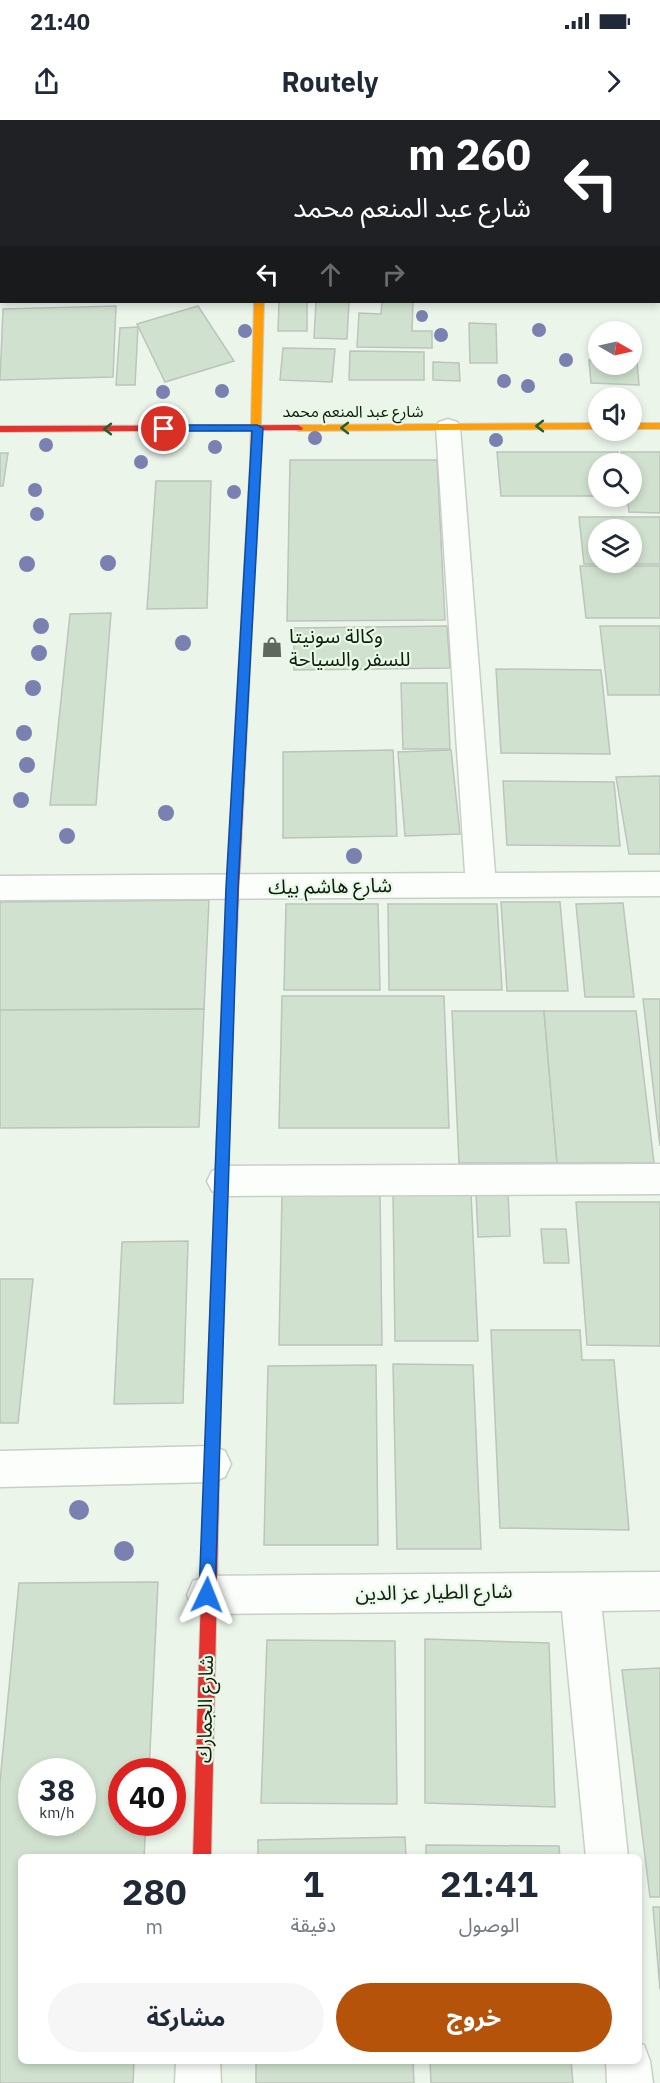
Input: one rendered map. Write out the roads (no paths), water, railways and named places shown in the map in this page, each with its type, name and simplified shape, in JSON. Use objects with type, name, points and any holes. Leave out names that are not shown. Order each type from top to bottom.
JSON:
[{"type":"street","name":"شارع الجمارك","points":[[202,1854],[207,1595],[224,1181],[232,887],[257,428],[259,303]]},
{"type":"street","name":"شارع عبد المنعم محمد","points":[[0,429],[588,426]]},
{"type":"street","points":[[642,426],[660,426]]},
{"type":"street","points":[[448,427],[482,885]]},
{"type":"street","name":"شارع هاشم بيك","points":[[0,888],[660,884]]},
{"type":"street","points":[[224,1181],[660,1179]]},
{"type":"street","points":[[0,1469],[212,1464]]},
{"type":"street","points":[[580,1591],[607,1854]]},
{"type":"street","name":"شارع الطيار عز الدين","points":[[207,1595],[660,1591]]},
{"type":"street","points":[[198,2064],[198,2083]]},
{"type":"street","points":[[628,2064],[630,2083]]},
{"type":"place","name":"وكالة سونيتا للسفر والسياحة","points":[[272,647]]}]
